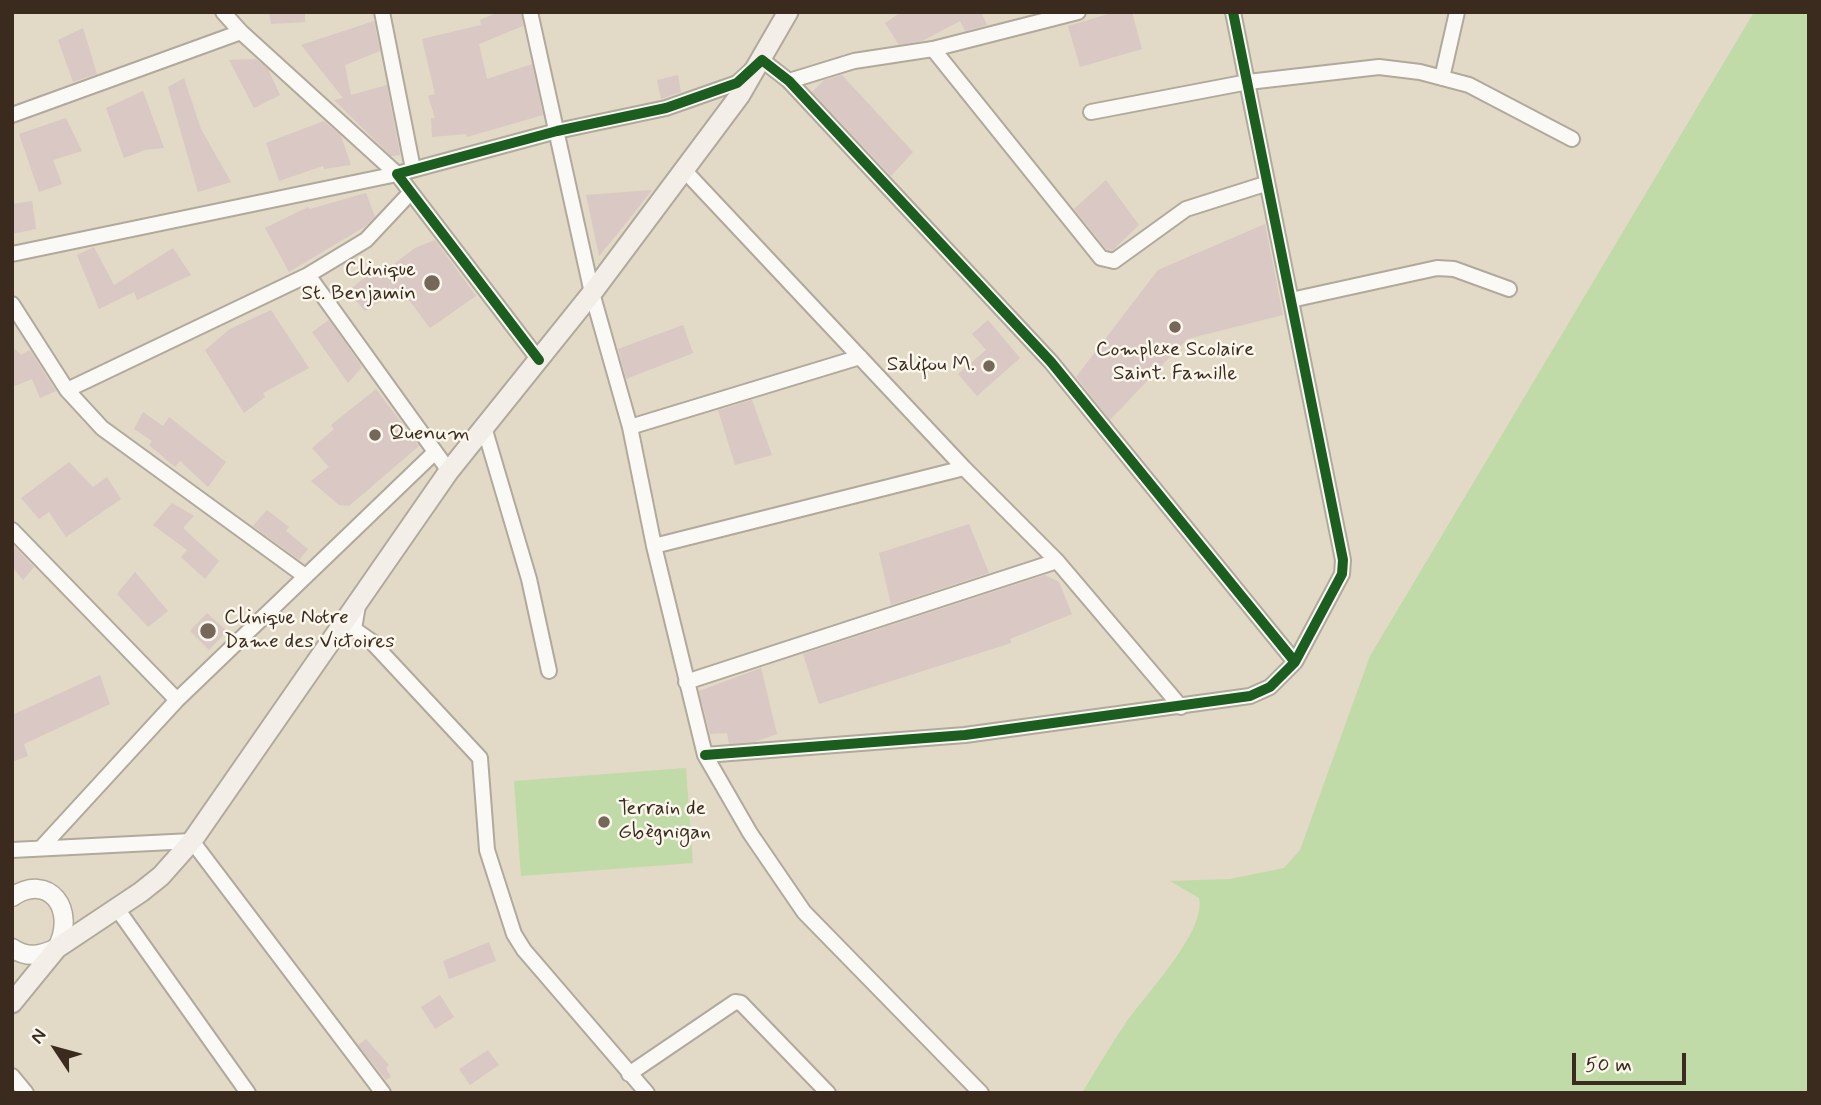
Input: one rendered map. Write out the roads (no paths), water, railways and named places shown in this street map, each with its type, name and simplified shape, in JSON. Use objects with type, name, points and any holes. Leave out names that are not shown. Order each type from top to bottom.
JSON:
[{"type":"main road","points":[[12,1003],[57,948],[118,910],[161,876],[192,841],[449,471],[592,293],[740,95],[788,12]]},
{"type":"street","points":[[223,12],[241,32],[397,174],[539,360]]},
{"type":"street","points":[[382,12],[413,169]]},
{"type":"street","points":[[530,12],[592,293],[630,427],[654,546],[705,755],[750,833],[804,912],[981,1093]]},
{"type":"street","points":[[789,81],[854,61],[933,50],[1078,12]]},
{"type":"street","points":[[705,755],[965,735],[1181,708],[1250,696],[1270,687],[1295,662],[1342,574],[1343,560],[1265,184],[1233,12]]},
{"type":"street","points":[[1442,78],[1457,12]]},
{"type":"street","points":[[12,115],[241,32]]},
{"type":"street","points":[[933,50],[1101,258],[1107,261],[1114,261],[1186,209],[1265,184]]},
{"type":"street","points":[[12,254],[397,174],[557,131],[666,108],[737,83],[761,60],[789,81],[1051,362],[1295,662]]},
{"type":"street","points":[[1091,112],[1248,82],[1379,67],[1469,85],[1573,139]]},
{"type":"street","points":[[685,171],[964,468],[1058,561],[1181,708]]},
{"type":"street","points":[[67,390],[308,275],[366,240],[411,192]]},
{"type":"street","points":[[1291,300],[1437,268],[1454,269],[1509,289]]},
{"type":"street","points":[[308,275],[449,471]]},
{"type":"street","points":[[12,304],[67,390],[102,428],[305,576]]},
{"type":"street","points":[[630,427],[860,357]]},
{"type":"street","points":[[484,427],[529,579],[549,671]]},
{"type":"street","points":[[41,848],[177,699],[434,453]]},
{"type":"street","points":[[654,546],[964,468]]},
{"type":"street","points":[[12,530],[177,699]]},
{"type":"street","points":[[686,682],[1058,561]]},
{"type":"street","points":[[358,604],[354,629],[371,641],[481,758],[487,850],[514,934],[646,1093]]},
{"type":"street","points":[[12,850],[192,841],[383,1093]]},
{"type":"street","points":[[12,887],[51,894],[62,907],[66,924],[57,948],[32,956],[12,948]]},
{"type":"street","points":[[12,897],[35,890]]},
{"type":"street","points":[[118,910],[248,1093]]},
{"type":"street","points":[[629,1074],[735,1002],[741,1003],[828,1093]]},
{"type":"street","points":[[12,1076],[26,1093]]},
{"type":"place","name":"Clinique St. Benjamin","points":[[432,283]]},
{"type":"place","name":"Complexe Scolaire Saint. Famille","points":[[1175,327]]},
{"type":"place","name":"Salifou M.","points":[[989,366]]},
{"type":"place","name":"Quenum","points":[[375,435]]},
{"type":"place","name":"Clinique Notre Dame des Victoires","points":[[208,631]]},
{"type":"place","name":"Terrain de Gbègnigan","points":[[604,822]]}]
